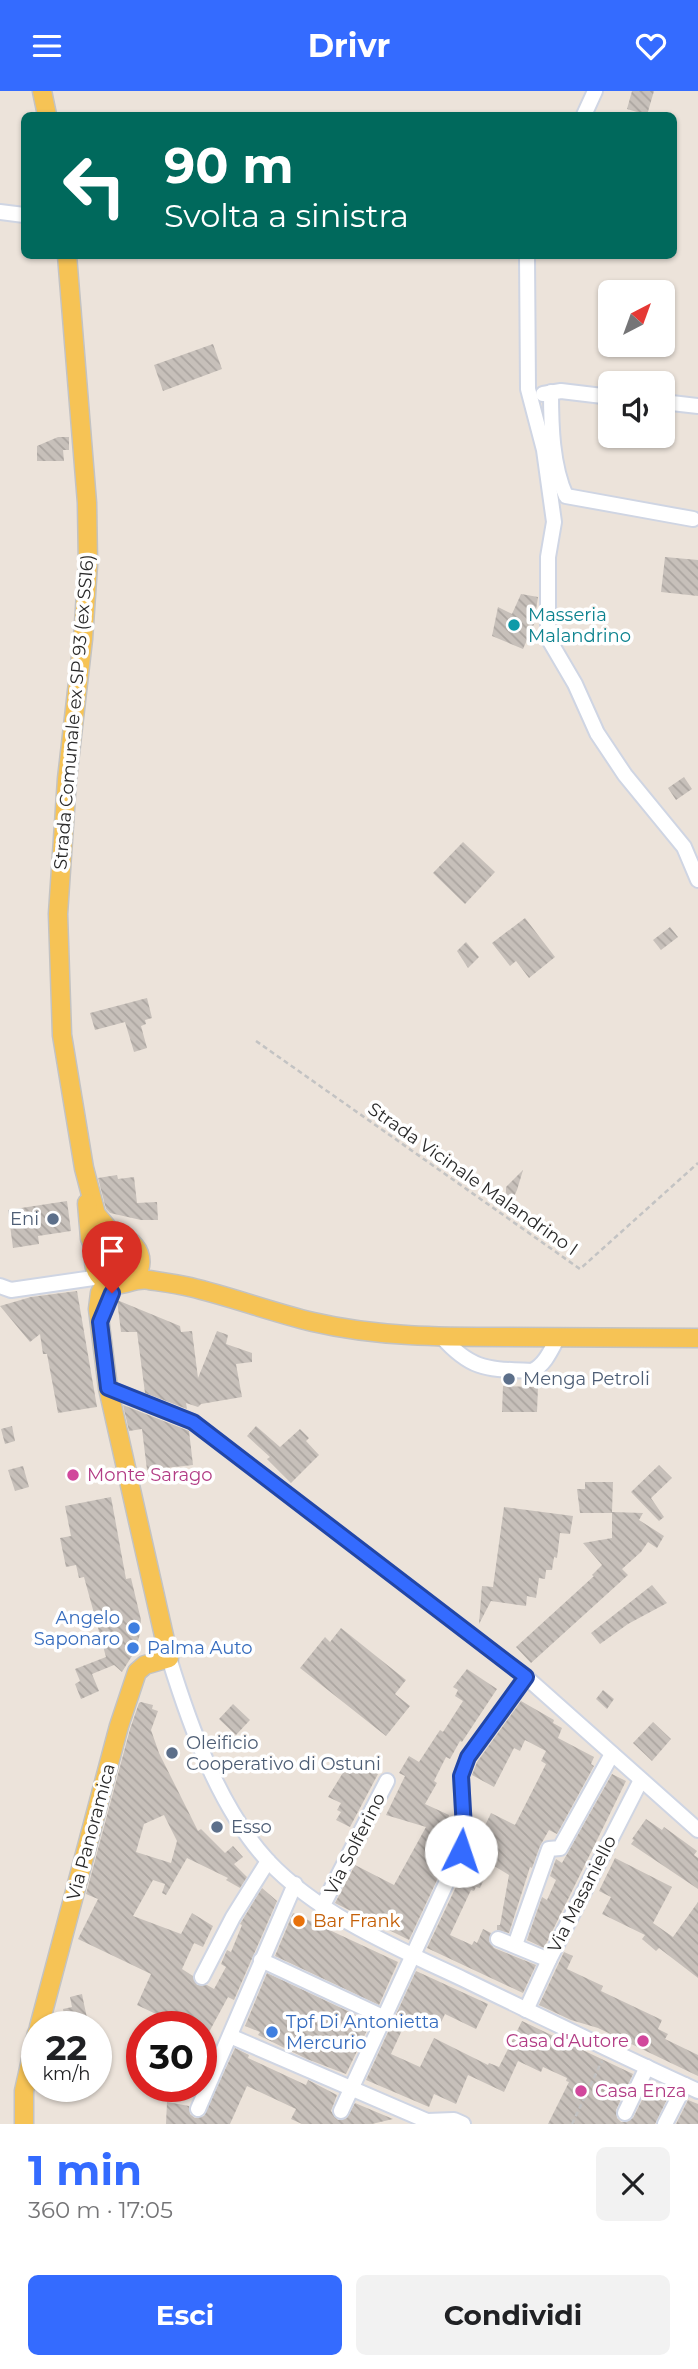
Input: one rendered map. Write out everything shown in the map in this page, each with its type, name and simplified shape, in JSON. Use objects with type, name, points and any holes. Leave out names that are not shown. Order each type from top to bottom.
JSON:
[{"type":"main road","points":[[42,91],[46,112]]},
{"type":"main road","name":"Strada Comunale ex SP 93 (ex SS16)","points":[[67,259],[87,503],[88,564],[83,639],[67,779],[58,914],[62,1035],[96,1215],[116,1238]]},
{"type":"main road","name":"Strada Comunale ex SP 93 (ex SS16)","points":[[85,1168],[90,1238],[96,1252]]},
{"type":"main road","points":[[190,1287],[159,1272],[141,1256],[132,1243],[116,1238],[103,1243],[96,1252],[94,1262],[114,1281],[141,1279],[190,1287],[313,1322],[371,1333],[698,1338]]},
{"type":"main road","points":[[114,1281],[139,1272],[141,1256]]},
{"type":"main road","points":[[114,1281],[100,1322],[108,1388],[169,1658]]},
{"type":"main road","name":"Via Panoramica","points":[[42,2011],[119,1726],[137,1672],[145,1665],[169,1658]]},
{"type":"main road","points":[[24,2102],[24,2124]]},
{"type":"street","points":[[585,112],[595,91]]},
{"type":"street","points":[[0,212],[21,215]]},
{"type":"street","points":[[527,259],[528,389],[544,450],[554,521],[548,557],[548,638],[575,684],[597,733],[625,775],[684,847],[698,880]]},
{"type":"street","points":[[531,397],[561,391],[598,395]]},
{"type":"street","points":[[551,392],[556,456],[560,482],[566,496],[693,519]]},
{"type":"street","points":[[675,403],[698,406]]},
{"type":"street","points":[[0,1286],[11,1290],[114,1281]]},
{"type":"street","points":[[441,1336],[457,1353],[483,1368],[532,1371],[537,1370],[549,1355],[558,1337]]},
{"type":"street","points":[[108,1388],[193,1422],[526,1677],[698,1830]]},
{"type":"street","points":[[169,1658],[181,1699],[206,1761],[230,1808],[268,1861],[322,1907],[412,1955],[691,2088],[665,2124]]},
{"type":"street","points":[[341,2111],[461,1851],[464,1829],[461,1776],[468,1757],[526,1677]]},
{"type":"street","points":[[515,1945],[549,1849],[560,1848],[612,1753]]},
{"type":"street","name":"Via Masaniello","points":[[526,2010],[549,1959],[641,1780]]},
{"type":"street","name":"Via Solferino","points":[[322,1907],[387,1781]]},
{"type":"street","points":[[202,1976],[233,1917],[268,1861]]},
{"type":"street","points":[[198,2109],[295,1884]]},
{"type":"street","points":[[499,1940],[549,1959]]},
{"type":"street","points":[[261,1960],[383,2017]]},
{"type":"street","points":[[230,2036],[427,2121],[458,2122]]},
{"type":"street","points":[[625,2113],[647,2067]]},
{"type":"path","name":"Strada Vicinale Malandrino I","points":[[256,1041],[580,1269],[698,1163]]},
{"type":"path","points":[[572,2124],[607,2048]]},
{"type":"building","points":[[632,91],[654,91],[648,112],[627,109]]},
{"type":"building","points":[[213,344],[222,369],[163,391],[154,365]]},
{"type":"building","points":[[58,437],[69,437],[69,450],[63,450],[64,461],[37,461],[37,446]]},
{"type":"building","points":[[665,557],[698,560],[698,596],[661,592]]},
{"type":"building","name":"Masseria Malandrino","points":[[521,594],[538,597],[538,615],[523,649],[492,636],[498,607],[512,614]]},
{"type":"building","points":[[684,777],[692,789],[676,800],[668,788]]},
{"type":"building","points":[[463,842],[495,872],[465,904],[433,873]]},
{"type":"building","points":[[525,918],[555,957],[529,978],[516,961],[510,966],[492,943]]},
{"type":"building","points":[[670,927],[678,937],[661,950],[653,940]]},
{"type":"building","points":[[466,942],[479,957],[468,968],[457,951]]},
{"type":"building","points":[[147,998],[152,1018],[145,1020],[146,1024],[141,1026],[147,1048],[134,1052],[125,1022],[95,1030],[90,1013]]},
{"type":"building","points":[[523,1170],[512,1201],[506,1193],[506,1187]]},
{"type":"building","points":[[117,1175],[118,1179],[134,1177],[137,1203],[157,1202],[158,1220],[141,1220],[110,1213],[106,1209],[98,1178]]},
{"type":"building","points":[[67,1201],[71,1231],[38,1236],[39,1244],[13,1248],[8,1210]]},
{"type":"building","points":[[77,1291],[97,1407],[58,1413],[47,1354],[43,1354],[40,1334],[30,1342],[0,1306],[31,1297]]},
{"type":"building","points":[[117,1300],[180,1326],[181,1332],[192,1331],[198,1378],[217,1331],[228,1335],[226,1344],[252,1353],[252,1362],[236,1364],[242,1397],[201,1404],[198,1407],[186,1403],[187,1409],[145,1393],[137,1332],[121,1332]]},
{"type":"building","points":[[503,1386],[538,1387],[537,1412],[502,1412]]},
{"type":"building","points":[[123,1405],[189,1431],[193,1465],[147,1470],[142,1429],[129,1431]]},
{"type":"building","points":[[12,1426],[15,1441],[5,1444],[1,1429]]},
{"type":"building","points":[[256,1426],[280,1447],[300,1429],[309,1438],[306,1441],[319,1455],[291,1483],[267,1459],[270,1457],[247,1436]]},
{"type":"building","points":[[659,1465],[672,1478],[651,1498],[664,1517],[659,1521],[631,1492]]},
{"type":"building","points":[[23,1466],[29,1487],[15,1491],[8,1470]]},
{"type":"building","points":[[585,1482],[613,1482],[612,1512],[643,1513],[639,1520],[664,1536],[657,1548],[648,1542],[622,1569],[628,1575],[531,1663],[516,1647],[594,1576],[592,1575],[602,1565],[583,1543],[612,1538],[612,1513],[580,1513],[577,1489],[585,1489]]},
{"type":"building","points":[[111,1497],[126,1579],[131,1578],[141,1620],[140,1634],[135,1651],[122,1672],[114,1665],[92,1674],[99,1691],[81,1699],[75,1684],[80,1681],[75,1669],[106,1657],[84,1577],[79,1578],[76,1565],[66,1567],[60,1538],[71,1536],[65,1506]]},
{"type":"building","points":[[504,1507],[573,1516],[570,1534],[560,1533],[557,1558],[554,1557],[552,1570],[546,1570],[545,1579],[539,1578],[536,1598],[527,1596],[526,1606],[491,1601],[479,1624],[482,1586],[493,1587]]},
{"type":"building","points":[[652,1585],[667,1603],[628,1624],[600,1644],[591,1633]]},
{"type":"building","points":[[341,1628],[406,1680],[395,1694],[410,1706],[386,1736],[300,1668],[325,1637],[330,1642]]},
{"type":"building","points":[[467,1669],[497,1689],[450,1759],[446,1757],[434,1781],[437,1783],[425,1804],[449,1815],[438,1841],[452,1848],[409,1940],[335,1903],[355,1865],[394,1885],[426,1827],[386,1815],[405,1776],[399,1773],[409,1756],[419,1762],[440,1730],[443,1732],[463,1701],[455,1696],[458,1690],[453,1687]]},
{"type":"building","points":[[603,1690],[614,1699],[607,1709],[596,1699]]},
{"type":"building","points":[[521,1701],[554,1720],[553,1723],[562,1728],[558,1738],[594,1757],[591,1764],[594,1766],[557,1834],[549,1830],[540,1846],[532,1868],[530,1867],[509,1933],[497,1930],[497,1925],[500,1925],[509,1875],[491,1864],[480,1888],[471,1890],[450,1935],[472,1945],[474,1941],[477,1943],[483,1929],[491,1933],[489,1941],[494,1948],[536,1965],[523,1993],[427,1948],[491,1813],[515,1825],[546,1764],[541,1761],[546,1751],[525,1740],[520,1751],[514,1748],[494,1787],[472,1775],[477,1762]]},
{"type":"building","points":[[139,1703],[153,1705],[152,1709],[158,1711],[151,1730],[159,1753],[198,1831],[201,1829],[225,1853],[233,1846],[243,1857],[234,1864],[247,1877],[240,1888],[226,1880],[228,1878],[187,1858],[166,1895],[162,1893],[165,1884],[153,1880],[133,1916],[181,1934],[192,1913],[213,1926],[203,1947],[194,1943],[182,1969],[193,1976],[197,1985],[207,1985],[214,1989],[226,1967],[221,1964],[227,1950],[231,1952],[242,1925],[240,1924],[262,1888],[277,1901],[234,2000],[228,1997],[217,2017],[217,2011],[150,2011],[137,2005],[151,1974],[78,1939],[98,1899],[86,1894]],"holes":[[[164,1815],[177,1841],[171,1863],[136,1852],[144,1824]]]},
{"type":"building","points":[[233,1704],[250,1720],[236,1735],[219,1719]]},
{"type":"building","points":[[653,1722],[671,1739],[652,1761],[633,1743]]},
{"type":"building","points":[[356,1762],[378,1774],[350,1827],[336,1820],[341,1812],[337,1810],[341,1803],[328,1797],[344,1771],[350,1774]]},
{"type":"building","points":[[612,1774],[626,1781],[544,1948],[527,1940],[542,1897],[547,1900],[556,1880],[550,1876],[556,1859],[562,1863]]},
{"type":"building","points":[[646,1819],[662,1830],[664,1827],[697,1851],[694,1855],[698,1858],[698,1889],[631,1844]]},
{"type":"building","points":[[615,1858],[672,1887],[653,1923],[673,1937],[698,1902],[698,1978],[659,1948],[656,1951],[642,1939],[645,1935],[602,1914],[611,1897],[599,1891]]},
{"type":"building","points":[[293,1913],[398,1962],[379,2005],[275,1956]]},
{"type":"building","points":[[564,1952],[573,1956],[567,1969],[603,1986],[601,1991],[662,2020],[658,2029],[668,2034],[665,2039],[698,2055],[698,2076],[598,2028],[571,2020],[539,2005]]},
{"type":"building","points":[[416,1971],[488,2004],[476,2029],[445,2014],[437,2031],[408,2017],[391,2054],[420,2067],[434,2038],[488,2065],[489,2063],[499,2067],[522,2021],[633,2074],[616,2110],[617,2118],[621,2122],[633,2118],[651,2082],[671,2091],[655,2124],[548,2124],[569,2082],[566,2081],[567,2078],[543,2067],[541,2072],[518,2061],[504,2092],[468,2075],[456,2104],[434,2094],[429,2107],[366,2080]]},
{"type":"building","points":[[267,1973],[371,2022],[346,2074],[307,2059],[245,2026]]},
{"type":"building","points":[[82,1994],[86,2011],[63,2011],[72,2007],[70,1997]]},
{"type":"building","points":[[235,2048],[249,2055],[248,2058],[306,2085],[308,2080],[337,2095],[331,2111],[338,2120],[347,2118],[355,2103],[393,2119],[372,2124],[302,2124],[291,2119],[296,2109],[247,2086],[230,2124],[166,2124],[167,2102],[189,2106],[190,2114],[195,2118],[204,2116],[210,2102],[217,2102],[217,2087]]},
{"type":"building","points":[[688,2100],[698,2104],[698,2124],[676,2124]]},
{"type":"place","name":"Masseria Malandrino","points":[[514,625]]},
{"type":"place","name":"Eni","points":[[53,1219]]},
{"type":"place","name":"Menga Petroli","points":[[509,1379]]},
{"type":"place","name":"Monte Sarago","points":[[73,1475]]},
{"type":"place","name":"Angelo Saponaro","points":[[134,1628]]},
{"type":"place","name":"Palma Auto","points":[[133,1648]]},
{"type":"place","name":"Oleificio Cooperativo di Ostuni","points":[[172,1753]]},
{"type":"place","name":"Esso","points":[[217,1827]]},
{"type":"place","name":"Bar Frank","points":[[299,1921]]},
{"type":"place","name":"Tpf Di Antonietta Mercurio","points":[[272,2032]]},
{"type":"place","name":"Casa d'Autore","points":[[643,2041]]},
{"type":"place","name":"Casa Enza","points":[[581,2091]]},
{"type":"route","points":[[112,1293],[100,1322],[108,1388],[193,1422],[526,1677],[468,1757],[461,1776],[464,1829],[461,1851]]}]
